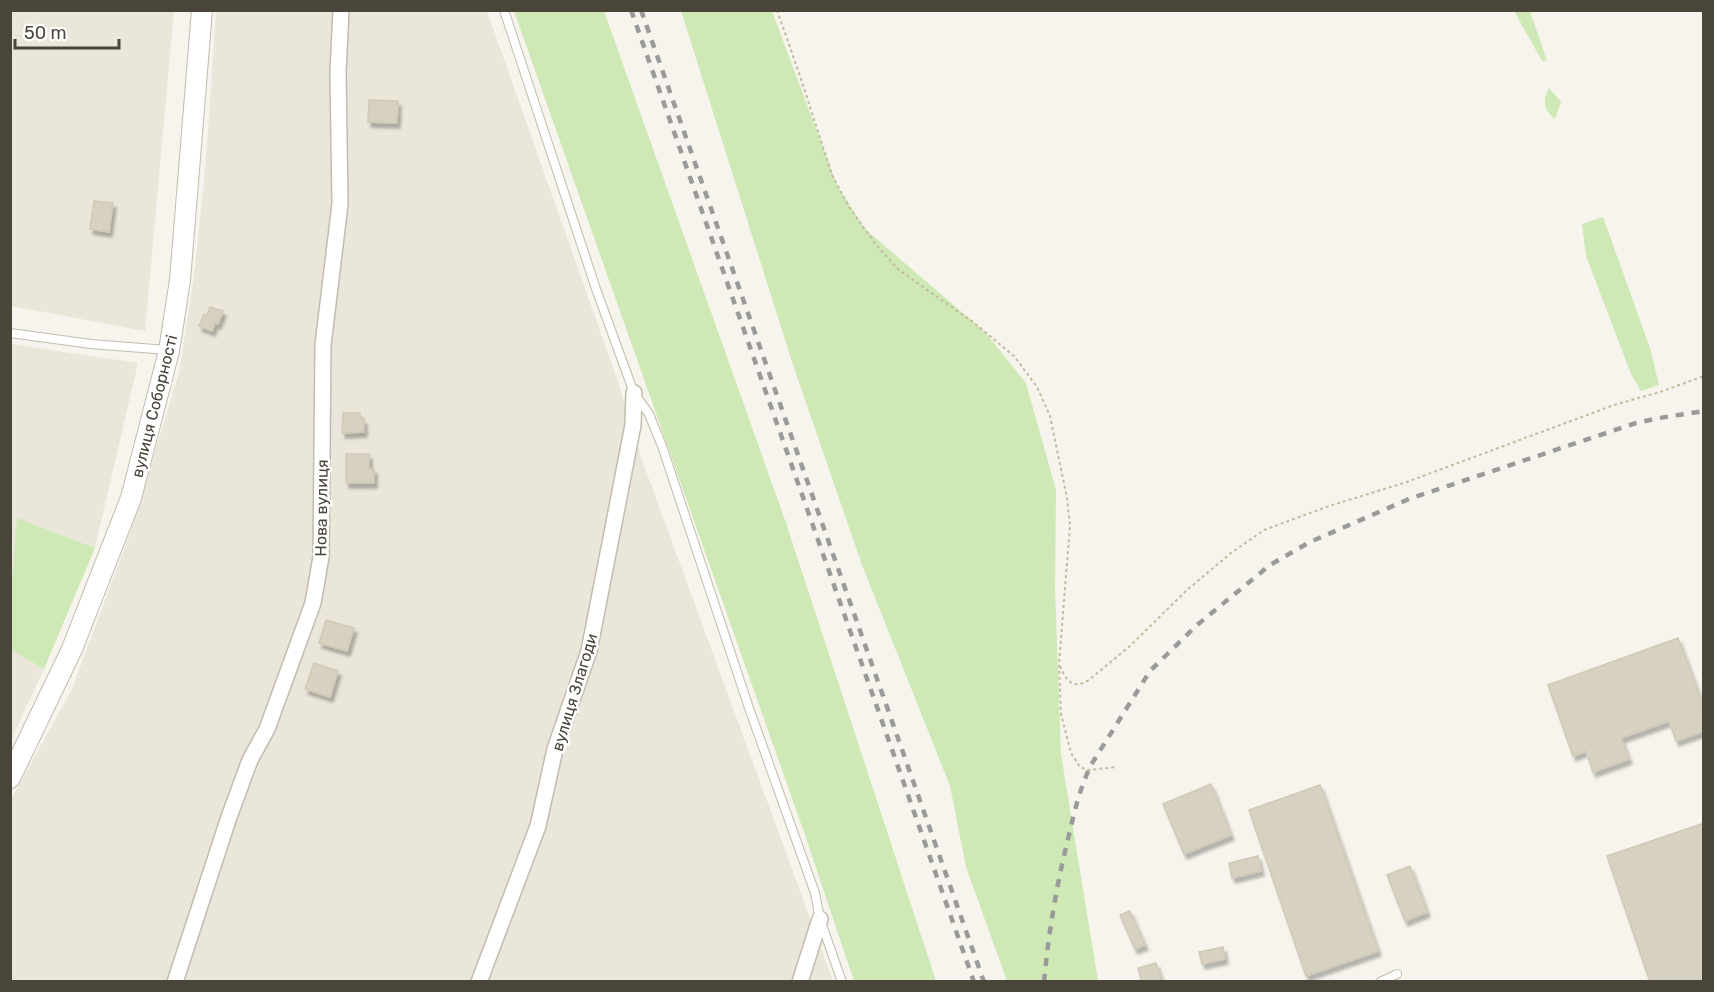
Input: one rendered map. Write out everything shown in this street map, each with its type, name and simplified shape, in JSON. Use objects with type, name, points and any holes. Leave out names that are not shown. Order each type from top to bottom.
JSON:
[{"type":"street","name":"вулиця Соборності","points":[[10,778],[72,649],[130,498],[170,351],[180,280],[202,10]]},
{"type":"street","name":"Нова вулиця","points":[[175,981],[229,817],[250,760],[267,729],[313,603],[321,557],[324,345],[340,204],[338,72],[341,10]]},
{"type":"street","name":"вулиця Злагоди","points":[[478,981],[538,826],[555,749],[589,651],[633,425],[634,393]]},
{"type":"street","points":[[800,981],[820,919]]},
{"type":"lane","points":[[504,10],[596,289],[634,393],[649,414],[662,446],[749,708],[815,893],[820,919],[842,981]]},
{"type":"lane","points":[[10,333],[91,344],[170,351]]},
{"type":"lane","points":[[1380,981],[1397,974]]},
{"type":"path","points":[[777,10],[832,175],[849,207],[877,246],[899,270],[973,322],[1014,356],[1037,387],[1050,416],[1067,498],[1070,526],[1061,620],[1059,663],[1061,714],[1071,753],[1080,767],[1088,770],[1117,767]]},
{"type":"path","points":[[1059,663],[1067,682],[1072,685],[1079,685],[1089,680],[1130,646],[1187,590],[1231,553],[1264,530],[1329,506],[1404,483],[1614,405],[1704,376]]},
{"type":"shaded area","points":[[10,11],[174,11],[145,331],[11,306]]},
{"type":"shaded area","points":[[216,11],[487,11],[616,376],[642,460],[833,981],[11,981],[10,801],[72,689],[130,533],[179,373],[194,277],[206,161]]},
{"type":"shaded area","points":[[11,344],[138,363],[95,548],[18,519],[11,595]]},
{"type":"shaded area","points":[[11,650],[44,669],[11,740]]},
{"type":"green space","points":[[514,11],[604,11],[786,523],[936,981],[854,981],[806,838]]},
{"type":"green space","points":[[681,11],[772,11],[837,185],[864,228],[985,332],[1026,383],[1056,490],[1055,589],[1061,754],[1098,981],[1007,981],[966,867],[950,786],[862,565],[793,365]]},
{"type":"green space","points":[[1514,11],[1530,11],[1547,61],[1542,61]]},
{"type":"green space","points":[[1549,88],[1561,102],[1555,119],[1545,105],[1545,97]]},
{"type":"green space","points":[[1603,217],[1650,348],[1659,385],[1641,391],[1631,374],[1586,256],[1582,224]]},
{"type":"green space","points":[[17,518],[95,548],[44,669],[11,650],[11,595]]},
{"type":"building","points":[[369,100],[398,101],[397,123],[368,122]]},
{"type":"building","points":[[94,201],[113,203],[109,232],[90,229]]},
{"type":"building","points":[[210,307],[223,311],[218,324],[215,323],[212,331],[199,326],[204,314],[207,316]]},
{"type":"building","points":[[343,413],[360,413],[360,419],[364,419],[364,432],[342,433]]},
{"type":"building","points":[[346,454],[369,454],[369,469],[374,469],[374,483],[346,483]]},
{"type":"building","points":[[326,620],[354,628],[347,651],[319,643]]},
{"type":"building","points":[[1678,638],[1704,709],[1704,731],[1676,741],[1669,721],[1621,738],[1629,759],[1593,772],[1586,751],[1573,756],[1548,685]]},
{"type":"building","points":[[314,663],[338,671],[330,697],[305,689]]},
{"type":"building","points":[[1211,784],[1231,835],[1184,854],[1163,804]]},
{"type":"building","points":[[1320,785],[1378,951],[1306,976],[1249,810]]},
{"type":"building","points":[[1704,823],[1704,982],[1650,982],[1607,856]]},
{"type":"building","points":[[1258,856],[1261,871],[1232,878],[1229,863]]},
{"type":"building","points":[[1410,866],[1427,912],[1405,921],[1387,875]]},
{"type":"building","points":[[1130,911],[1145,945],[1135,949],[1120,915]]},
{"type":"building","points":[[1223,947],[1225,959],[1202,964],[1199,952]]},
{"type":"building","points":[[1156,963],[1162,982],[1142,982],[1138,968]]},
{"type":"railway","points":[[631,10],[974,982]]},
{"type":"railway","points":[[641,10],[984,982]]},
{"type":"railway","points":[[1044,982],[1061,869],[1076,806],[1087,773],[1150,671],[1197,625],[1270,565],[1310,542],[1409,499],[1636,423],[1704,411]]}]
